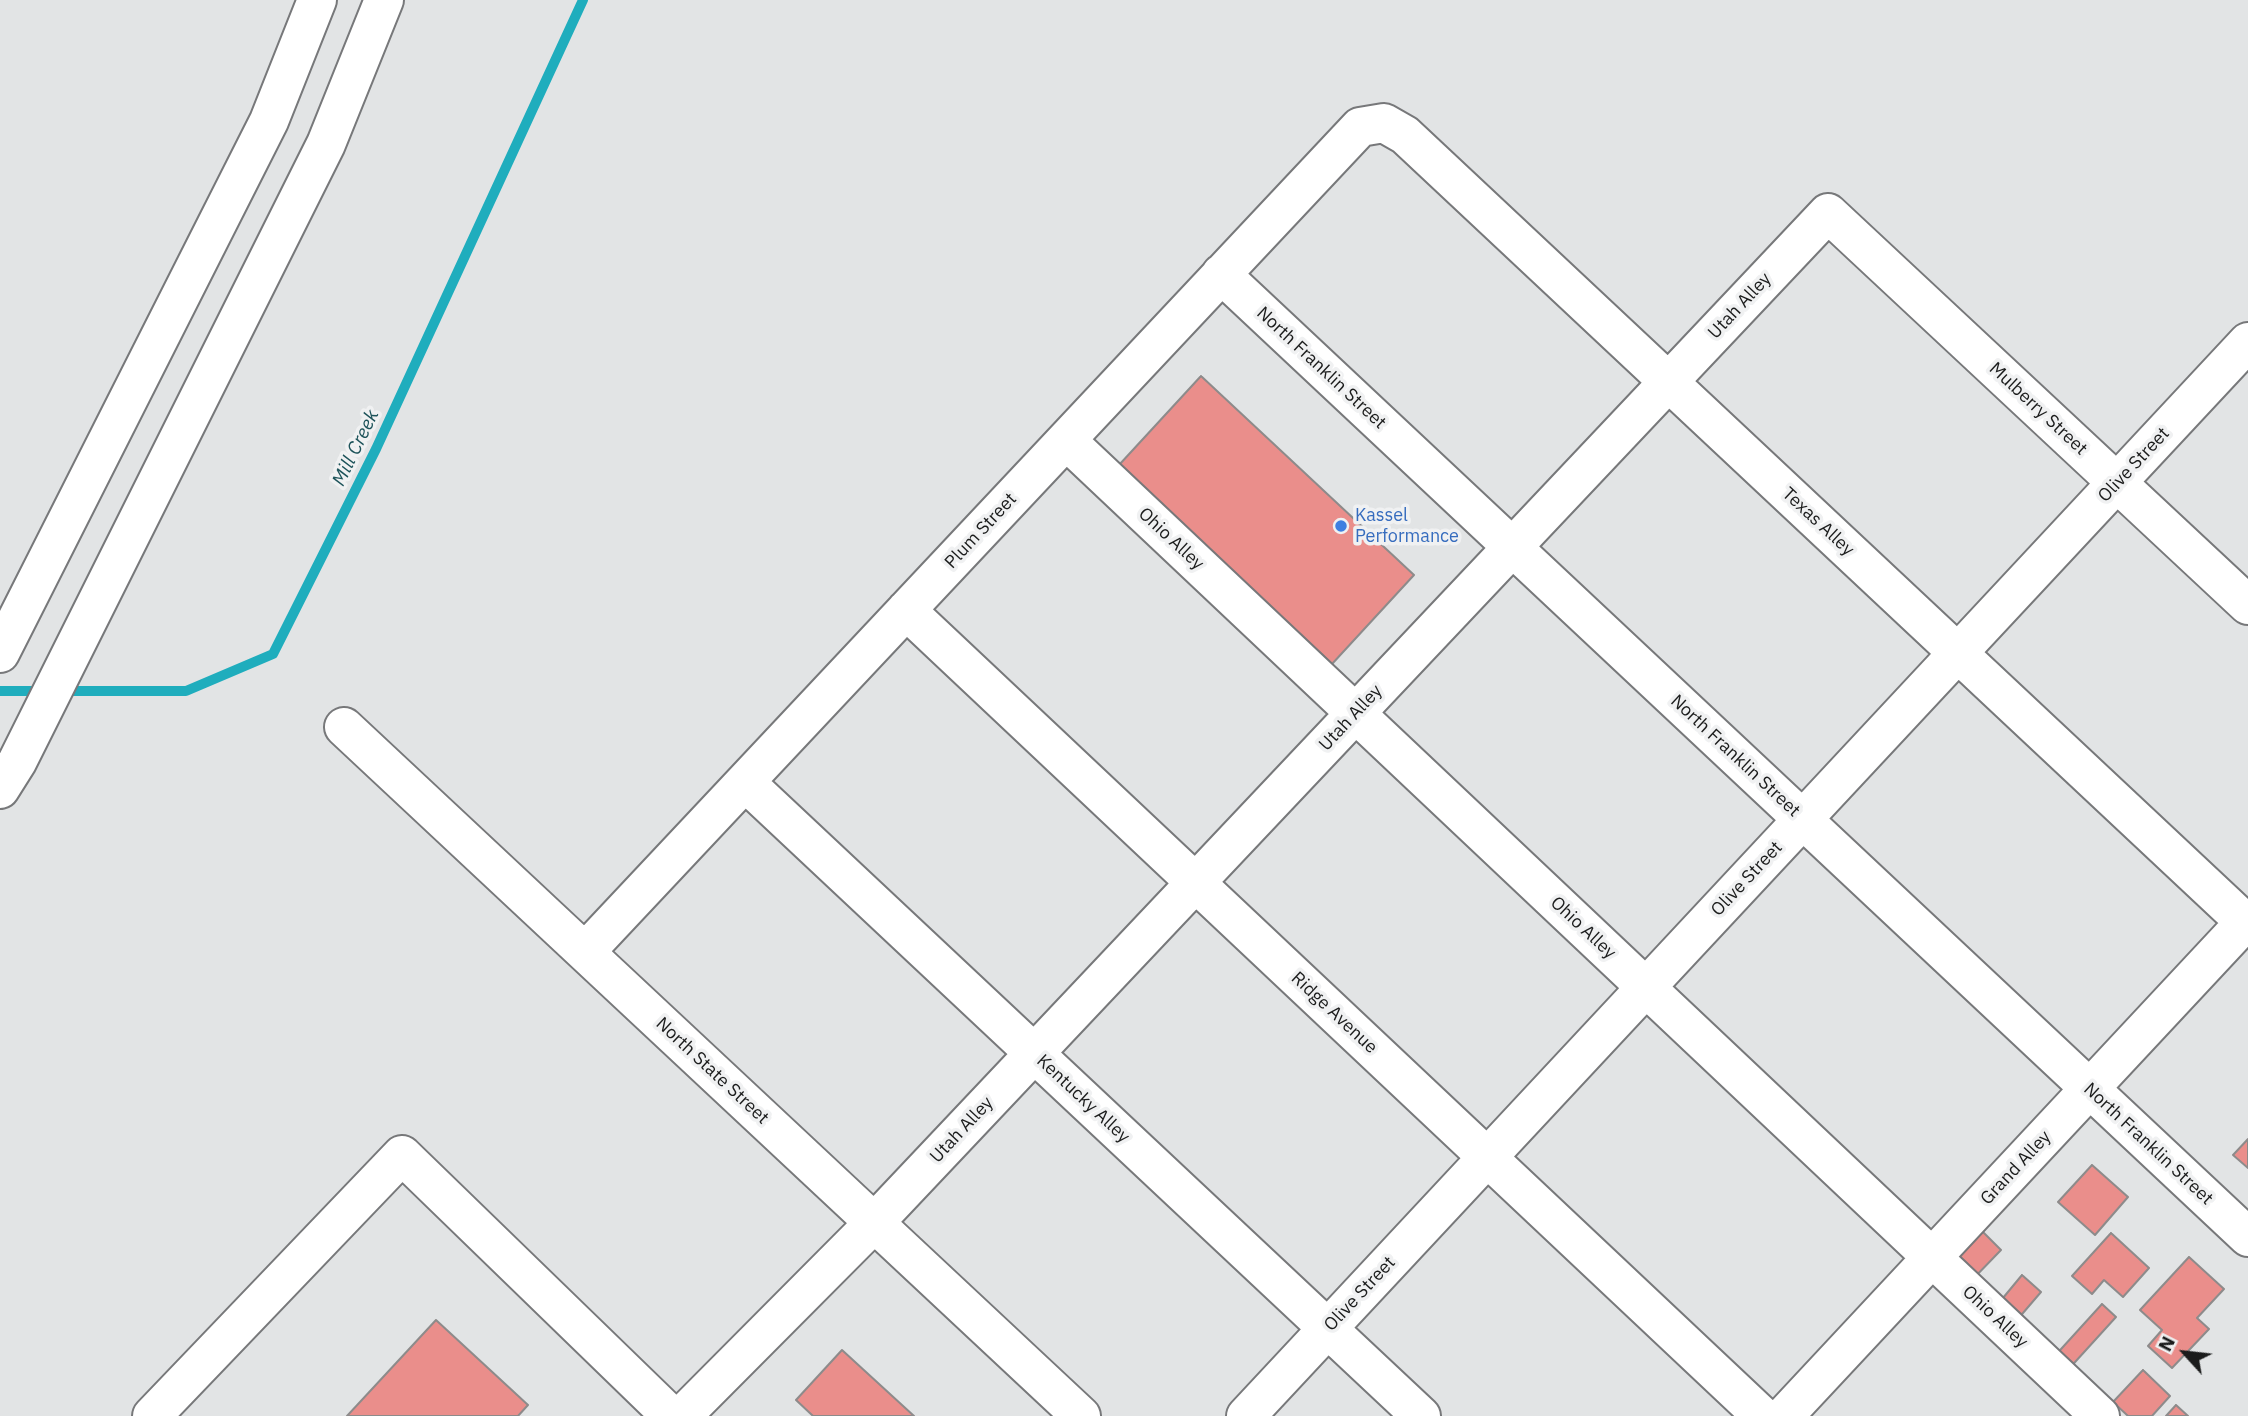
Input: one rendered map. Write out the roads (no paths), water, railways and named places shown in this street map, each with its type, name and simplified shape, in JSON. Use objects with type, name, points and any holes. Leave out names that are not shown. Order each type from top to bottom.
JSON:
[{"type":"main road","points":[[5,643],[269,121],[317,0]]},
{"type":"main road","points":[[8,775],[326,144],[384,0]]},
{"type":"main road","name":"Plum Street","points":[[585,953],[1360,127],[1384,123]]},
{"type":"main road","name":"Texas Alley","points":[[1384,123],[1405,135],[2247,922]]},
{"type":"main road","name":"Utah Alley","points":[[682,1416],[874,1223],[1828,213]]},
{"type":"main road","name":"Mulberry Street","points":[[1828,213],[2248,604]]},
{"type":"main road","name":"North Franklin Street","points":[[1221,274],[2248,1237]]},
{"type":"main road","name":"Olive Street","points":[[1246,1416],[2248,342]]},
{"type":"main road","name":"Ohio Alley","points":[[1066,440],[2100,1416]]},
{"type":"main road","name":"Ridge Avenue","points":[[906,610],[1762,1416]]},
{"type":"main road","name":"North State Street","points":[[344,727],[1081,1416]]},
{"type":"main road","name":"Kentucky Alley","points":[[745,782],[1421,1416]]},
{"type":"main road","name":"Grand Alley","points":[[1784,1416],[2247,922]]},
{"type":"main road","points":[[152,1416],[402,1156],[671,1416]]},
{"type":"waterway","name":"Mill Creek","points":[[62,691],[186,691],[273,654],[376,449],[583,0]]},
{"type":"waterway","name":"Mill Creek","points":[[0,691],[42,691]]},
{"type":"place","name":"Kassel Performance","points":[[1341,526]]}]
